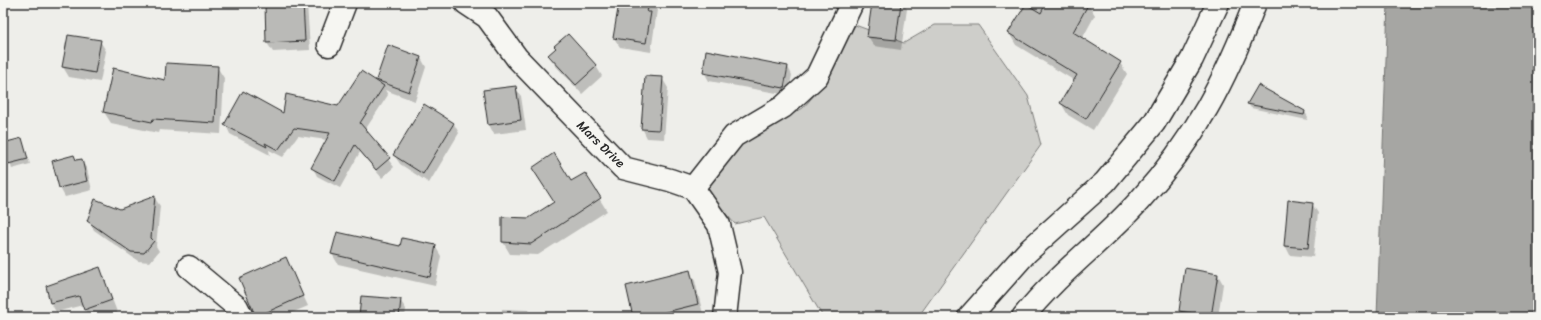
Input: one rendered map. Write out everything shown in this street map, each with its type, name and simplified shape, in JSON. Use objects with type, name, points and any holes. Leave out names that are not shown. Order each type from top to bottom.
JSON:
[{"type":"main road","points":[[328,45],[345,3]]},
{"type":"main road","name":"Mars Drive","points":[[466,3],[487,17],[517,58],[622,168],[670,180],[694,188]]},
{"type":"main road","points":[[725,317],[730,272],[719,225],[694,188],[734,136],[783,107],[817,76],[852,3]]},
{"type":"main road","points":[[969,317],[1028,252],[1105,182],[1154,123],[1192,60],[1218,3]]},
{"type":"main road","points":[[1023,317],[1139,202],[1179,155],[1206,112],[1232,61],[1255,3]]},
{"type":"main road","points":[[189,267],[237,307],[242,317]]},
{"type":"shaded area","points":[[1388,3],[1538,3],[1538,317],[1377,317]]},
{"type":"shaded area","points":[[855,25],[904,43],[935,25],[978,25],[1028,96],[1041,145],[918,317],[823,317],[764,217],[735,224],[705,191],[740,143],[803,108],[822,86]]},
{"type":"building","points":[[265,3],[303,3],[305,41],[266,43]]},
{"type":"building","points":[[619,3],[649,3],[647,12],[651,12],[646,43],[613,38]]},
{"type":"building","points":[[872,3],[901,3],[896,40],[867,37]]},
{"type":"building","points":[[1046,3],[1089,3],[1073,32],[1121,62],[1086,119],[1060,103],[1077,75],[1008,33],[1026,4],[1041,13]]},
{"type":"building","points":[[568,34],[597,66],[576,85],[548,55],[556,48],[554,46]]},
{"type":"building","points":[[68,35],[101,40],[95,73],[62,67]]},
{"type":"building","points":[[388,45],[421,57],[409,92],[376,80]]},
{"type":"building","points":[[706,50],[788,66],[784,88],[703,73]]},
{"type":"building","points":[[166,63],[218,66],[215,123],[153,119],[152,122],[103,112],[113,68],[165,80]]},
{"type":"building","points":[[361,71],[384,86],[360,123],[390,158],[376,170],[355,145],[335,181],[311,168],[330,133],[294,128],[278,150],[265,143],[267,147],[224,125],[243,91],[283,113],[286,94],[338,106]]},
{"type":"building","points":[[645,76],[663,77],[659,130],[641,129]]},
{"type":"building","points":[[1258,85],[1305,111],[1304,115],[1247,104]]},
{"type":"building","points":[[516,86],[521,120],[488,125],[483,90]]},
{"type":"building","points":[[424,104],[454,123],[423,174],[393,155]]},
{"type":"building","points":[[22,138],[28,159],[8,164],[3,143]]},
{"type":"building","points":[[554,153],[571,181],[585,173],[601,198],[531,244],[502,242],[502,217],[529,218],[554,202],[532,168]]},
{"type":"building","points":[[74,155],[76,160],[82,159],[87,181],[59,188],[52,161]]},
{"type":"building","points":[[155,196],[151,238],[154,241],[144,253],[131,252],[87,221],[95,199],[120,209]]},
{"type":"building","points":[[1288,200],[1313,203],[1308,248],[1284,246]]},
{"type":"building","points":[[337,232],[400,246],[402,238],[436,245],[430,277],[331,254]]},
{"type":"building","points":[[286,257],[303,296],[256,317],[239,278]]},
{"type":"building","points":[[100,267],[112,300],[84,310],[79,296],[50,303],[46,286]]},
{"type":"building","points":[[1185,268],[1218,274],[1211,317],[1190,317],[1191,313],[1179,311]]},
{"type":"building","points":[[690,270],[698,304],[646,317],[633,317],[626,286]]},
{"type":"building","points":[[361,296],[401,299],[399,317],[359,317]]}]
